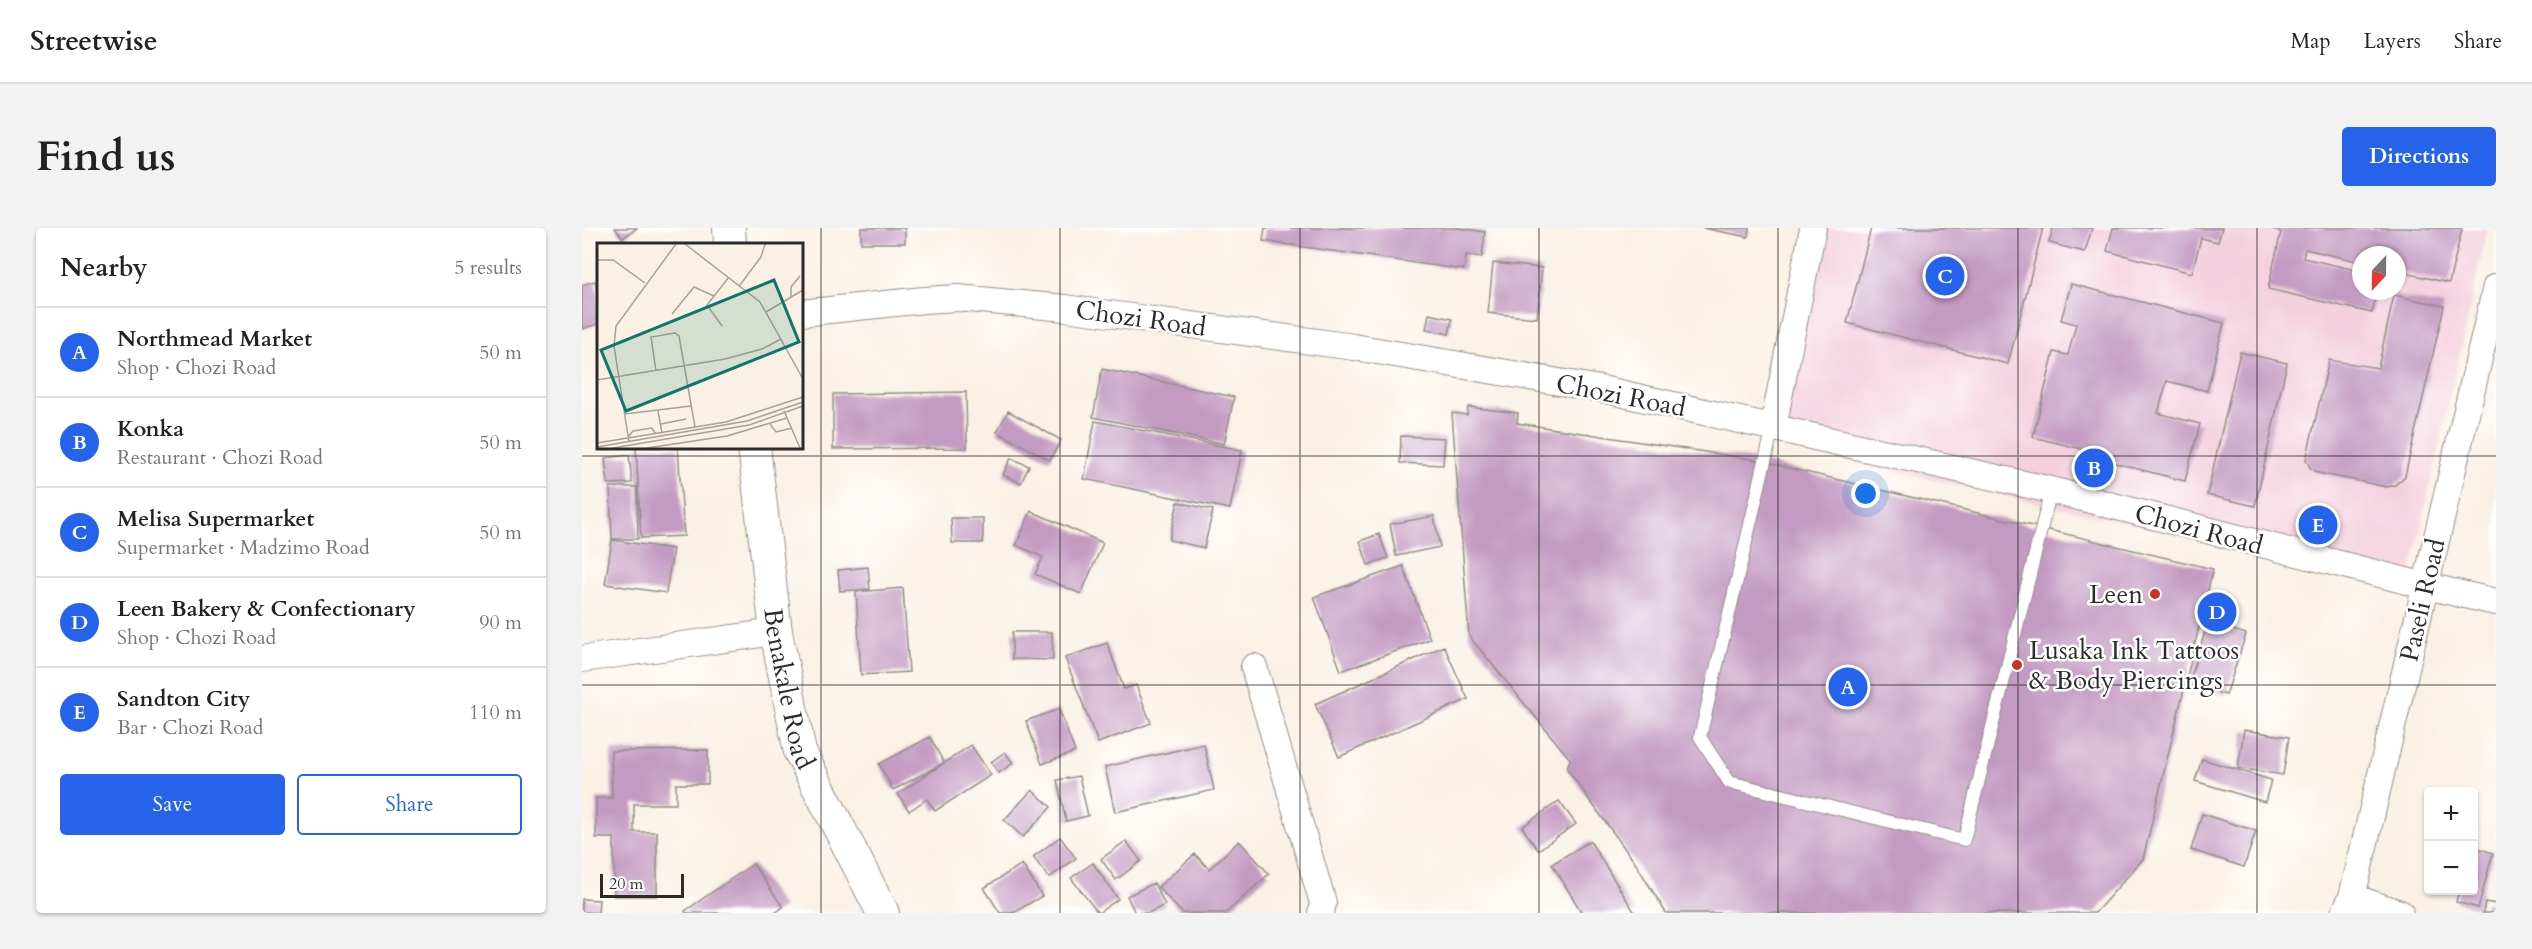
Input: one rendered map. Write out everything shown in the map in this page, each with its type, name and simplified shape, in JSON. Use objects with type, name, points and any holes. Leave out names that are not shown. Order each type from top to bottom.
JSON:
[{"type":"street","points":[[729,228],[730,243]]},
{"type":"street","points":[[1773,427],[1813,228]]},
{"type":"street","name":"Paseli Road","points":[[2348,905],[2496,287]]},
{"type":"street","name":"Chozi Road","points":[[802,313],[958,298],[1065,308],[1354,347],[1606,390],[2052,490],[2496,602]]},
{"type":"street","name":"Benakale Road","points":[[754,448],[776,632],[800,752],[883,913]]},
{"type":"street","points":[[582,660],[776,632]]},
{"type":"street","points":[[1254,667],[1323,903],[1322,913]]},
{"type":"street","points":[[2348,905],[2400,913]]},
{"type":"lane","points":[[1773,427],[1700,737],[1729,782],[1964,840],[2052,490]]},
{"type":"shaded area","points":[[1821,228],[2488,228],[2408,586],[1773,444]]},
{"type":"building","points":[[615,228],[637,228],[623,238]]},
{"type":"building","points":[[861,228],[905,228],[905,243],[861,243]]},
{"type":"building","points":[[1265,228],[1458,228],[1485,232],[1482,257],[1466,255],[1464,270],[1263,241]]},
{"type":"building","points":[[1703,228],[1749,228],[1748,237]]},
{"type":"building","points":[[1871,228],[2043,228],[2008,364],[1847,323]]},
{"type":"building","points":[[2053,228],[2092,228],[2085,252],[2049,243]]},
{"type":"building","points":[[2113,228],[2222,228],[2218,242],[2201,238],[2192,273],[2107,251]]},
{"type":"building","points":[[2270,228],[2462,229],[2449,283],[2406,273],[2406,246],[2352,246],[2352,260],[2305,249],[2303,258],[2352,269],[2352,300],[2375,300],[2372,313],[2268,289],[2281,232]]},
{"type":"building","points":[[1493,263],[1542,268],[1537,318],[1488,313]]},
{"type":"building","points":[[595,281],[597,324],[582,329],[582,285]]},
{"type":"building","points":[[2071,284],[2224,323],[2207,391],[2167,381],[2158,413],[2200,424],[2185,481],[2084,455],[2085,450],[2033,437],[2054,352],[2068,355],[2076,324],[2061,320]]},
{"type":"building","points":[[2406,298],[2444,306],[2405,476],[2395,485],[2387,487],[2318,473],[2311,469],[2306,460],[2329,360],[2378,368],[2393,300],[2406,300]]},
{"type":"building","points":[[1429,314],[1452,319],[1449,334],[1426,329]]},
{"type":"building","points":[[2240,352],[2287,363],[2255,506],[2207,495]]},
{"type":"building","points":[[1102,369],[1234,397],[1224,444],[1093,417]]},
{"type":"building","points":[[966,392],[967,448],[833,449],[833,394]]},
{"type":"building","points":[[1468,407],[1518,413],[1517,423],[1751,459],[2213,569],[2143,859],[2095,913],[1666,913],[1636,864],[1567,769],[1570,759],[1469,636],[1452,413],[1467,415]]},
{"type":"building","points":[[1008,411],[1061,440],[1050,460],[997,432]]},
{"type":"building","points":[[1095,421],[1242,450],[1230,509],[1084,479]]},
{"type":"building","points":[[1401,436],[1445,438],[1443,465],[1400,463]]},
{"type":"building","points":[[636,448],[678,448],[684,536],[641,538]]},
{"type":"building","points":[[629,455],[632,483],[608,484],[605,458]]},
{"type":"building","points":[[1011,458],[1029,466],[1021,483],[1003,475]]},
{"type":"building","points":[[610,487],[637,487],[638,539],[612,539]]},
{"type":"building","points":[[1178,502],[1213,510],[1204,548],[1169,540]]},
{"type":"building","points":[[1031,511],[1103,543],[1081,594],[1035,574],[1043,557],[1016,545]]},
{"type":"building","points":[[1434,516],[1440,547],[1396,556],[1390,524]]},
{"type":"building","points":[[951,518],[983,518],[983,543],[952,543]]},
{"type":"building","points":[[1379,534],[1388,558],[1368,565],[1360,541]]},
{"type":"building","points":[[612,540],[673,549],[666,593],[605,584]]},
{"type":"building","points":[[1403,566],[1430,639],[1341,671],[1314,597]]},
{"type":"building","points":[[868,567],[870,589],[840,591],[838,570]]},
{"type":"building","points":[[903,588],[909,672],[861,675],[856,592]]},
{"type":"building","points":[[2208,622],[2246,634],[2226,695],[2189,683]]},
{"type":"building","points":[[1012,632],[1052,632],[1053,660],[1012,659]]},
{"type":"building","points":[[1107,643],[1124,689],[1136,685],[1151,723],[1098,743],[1065,658]]},
{"type":"building","points":[[1444,646],[1468,699],[1339,757],[1315,704]]},
{"type":"building","points":[[1059,709],[1075,752],[1042,764],[1026,721]]},
{"type":"building","points":[[2244,730],[2289,737],[2283,775],[2238,768]]},
{"type":"building","points":[[930,737],[944,763],[893,790],[879,764]]},
{"type":"building","points":[[1204,744],[1214,790],[1115,812],[1105,767]]},
{"type":"building","points":[[971,745],[991,775],[935,811],[927,799],[909,811],[898,794]]},
{"type":"building","points":[[708,750],[708,784],[676,784],[676,804],[634,804],[634,832],[657,832],[657,896],[614,896],[614,838],[596,838],[596,798],[612,798],[611,751]]},
{"type":"building","points":[[1005,752],[1013,763],[999,773],[991,762]]},
{"type":"building","points":[[2202,759],[2271,780],[2265,802],[2195,781]]},
{"type":"building","points":[[1079,776],[1088,816],[1066,821],[1057,780]]},
{"type":"building","points":[[1032,790],[1051,807],[1023,837],[1004,820]]},
{"type":"building","points":[[1559,801],[1576,824],[1538,850],[1522,827]]},
{"type":"building","points":[[2202,814],[2256,831],[2244,867],[2191,850]]},
{"type":"building","points":[[1060,837],[1076,858],[1049,878],[1033,857]]},
{"type":"building","points":[[1126,841],[1141,861],[1116,880],[1101,859]]},
{"type":"building","points":[[1239,841],[1269,874],[1226,913],[1182,913],[1158,887],[1195,854],[1209,869]]},
{"type":"building","points":[[1590,841],[1635,913],[1582,913],[1552,864]]},
{"type":"building","points":[[2478,848],[2493,853],[2478,908],[2456,902],[2458,895],[2478,895]]},
{"type":"building","points":[[1093,863],[1118,899],[1098,913],[1071,878]]},
{"type":"building","points":[[753,864],[783,907],[775,913],[686,913],[685,911]]},
{"type":"building","points":[[1022,864],[1042,896],[1013,913],[1000,913],[984,888]]},
{"type":"building","points":[[1154,883],[1165,905],[1148,913],[1135,913],[1127,896]]},
{"type":"building","points":[[582,899],[599,900],[598,913],[582,912]]},
{"type":"building","points":[[2485,902],[2496,904],[2496,913],[2483,913]]},
{"type":"place","name":"Melisa Supermarket","points":[[1945,276]]},
{"type":"place","name":"Konka","points":[[2094,468]]},
{"type":"place","name":"Sandton City","points":[[2318,525]]},
{"type":"place","name":"Leen","points":[[2155,594]]},
{"type":"place","name":"Leen Bakery & Confectionary","points":[[2217,612]]},
{"type":"place","name":"Lusaka Ink Tattoos & Body Piercings","points":[[2017,665]]},
{"type":"place","name":"Northmead Market","points":[[1848,687]]}]
